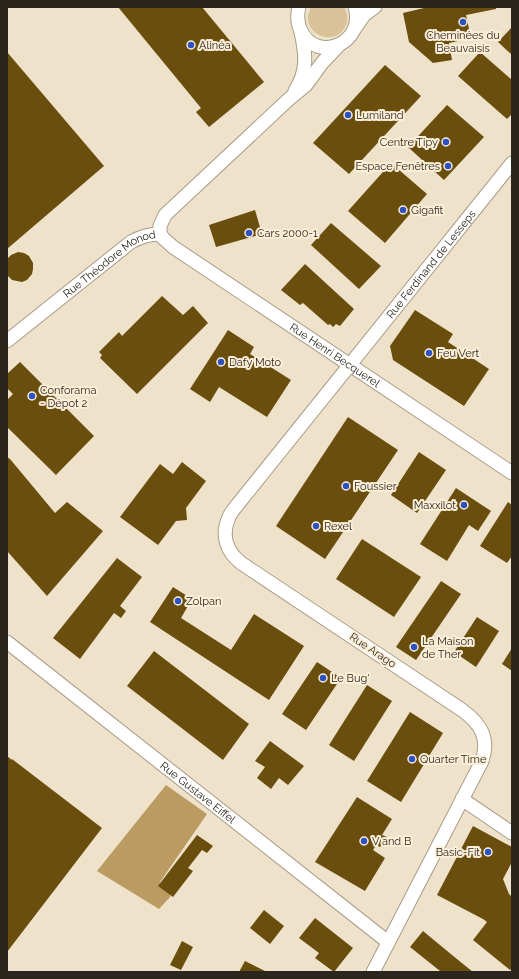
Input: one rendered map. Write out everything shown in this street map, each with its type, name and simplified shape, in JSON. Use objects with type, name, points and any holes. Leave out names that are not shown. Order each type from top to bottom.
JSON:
[{"type":"street","points":[[355,7],[357,16],[355,28]]},
{"type":"street","points":[[355,28],[364,15],[375,7]]},
{"type":"street","name":"Rue Théodore Monod","points":[[289,99],[299,85],[304,68],[305,57],[298,23],[297,9]]},
{"type":"street","name":"Rue Théodore Monod","points":[[7,341],[131,242],[145,236],[160,234],[160,226],[165,215],[289,99],[306,85],[322,63],[340,44],[349,38],[355,28]]},
{"type":"street","points":[[300,30],[307,40],[317,46],[328,47],[340,44]]},
{"type":"street","name":"Rue Ferdinand de Lesseps","points":[[350,364],[512,163]]},
{"type":"street","name":"Rue Henri Becquerel","points":[[160,234],[173,247],[512,473]]},
{"type":"street","name":"Rue Arago","points":[[350,364],[231,513],[225,532],[226,544],[231,554],[241,563],[462,710],[475,721],[483,734],[485,742],[484,755],[373,972]]},
{"type":"street","name":"Rue Gustave Eiffel","points":[[7,642],[388,942]]},
{"type":"street","points":[[462,799],[512,833]]},
{"type":"shaded area","points":[[311,7],[344,7],[347,14],[346,25],[341,32],[334,36],[327,37],[320,35],[313,31],[309,24],[308,16]]},
{"type":"shaded area","points":[[166,785],[207,814],[160,882],[171,896],[159,909],[97,871]]},
{"type":"building","name":"Alinéa","points":[[118,7],[202,7],[264,82],[209,127],[196,112],[201,108]]},
{"type":"building","points":[[424,7],[496,7],[496,9],[466,15],[471,38],[449,43],[452,60],[433,63],[409,42],[403,13]]},
{"type":"building","points":[[512,27],[512,55],[498,42]]},
{"type":"building","points":[[7,52],[104,166],[7,249]]},
{"type":"building","points":[[480,52],[512,80],[512,114],[507,119],[458,76]]},
{"type":"building","points":[[385,65],[421,96],[349,174],[313,143]]},
{"type":"building","name":"Centre Tipy","points":[[447,105],[484,137],[444,180],[408,147]]},
{"type":"building","points":[[391,163],[427,194],[385,243],[348,211]]},
{"type":"building","points":[[255,210],[262,234],[216,247],[209,225]]},
{"type":"building","points":[[331,223],[381,266],[359,289],[311,245]]},
{"type":"building","points":[[18,252],[29,256],[33,263],[32,274],[27,280],[22,282],[12,280],[7,275],[7,259],[11,255]]},
{"type":"building","points":[[305,264],[354,309],[340,326],[336,324],[333,327],[330,324],[328,325],[303,303],[300,305],[281,290]]},
{"type":"building","points":[[162,296],[183,315],[193,306],[208,323],[137,394],[100,358],[102,355],[99,352],[119,332],[122,336]]},
{"type":"building","name":"Feu Vert","points":[[415,310],[453,334],[448,342],[489,369],[464,406],[393,360],[390,346]]},
{"type":"building","points":[[228,330],[254,347],[250,354],[291,380],[267,417],[219,387],[210,402],[190,389]]},
{"type":"building","points":[[20,362],[94,436],[56,475],[7,427],[7,400],[13,394],[7,388],[7,374]]},
{"type":"building","points":[[348,417],[398,450],[325,559],[276,526]]},
{"type":"building","points":[[419,452],[446,470],[417,513],[391,495]]},
{"type":"building","points":[[7,457],[55,513],[67,502],[103,531],[47,596],[7,551]]},
{"type":"building","points":[[182,462],[206,481],[186,508],[187,520],[176,521],[158,545],[120,517],[160,464],[173,474]]},
{"type":"building","points":[[456,488],[491,511],[478,531],[469,525],[447,561],[420,544]]},
{"type":"building","points":[[508,502],[512,505],[512,556],[507,563],[480,546]]},
{"type":"building","points":[[362,539],[421,577],[394,617],[336,579]]},
{"type":"building","points":[[117,558],[142,577],[120,606],[126,611],[121,618],[114,613],[80,659],[53,638]]},
{"type":"building","points":[[441,581],[461,594],[416,660],[396,647]]},
{"type":"building","points":[[173,587],[192,599],[181,618],[231,650],[254,614],[304,646],[269,700],[150,622]]},
{"type":"building","points":[[477,617],[499,631],[476,667],[454,652]]},
{"type":"building","points":[[512,648],[512,671],[502,664]]},
{"type":"building","points":[[154,651],[249,724],[223,760],[127,686]]},
{"type":"building","points":[[317,662],[341,678],[306,730],[282,714]]},
{"type":"building","points":[[367,685],[392,701],[354,761],[329,745]]},
{"type":"building","points":[[410,712],[443,733],[401,802],[367,781]]},
{"type":"building","points":[[270,741],[304,766],[288,785],[279,778],[271,789],[257,778],[265,767],[255,761]]},
{"type":"building","points":[[7,756],[102,828],[7,952]]},
{"type":"building","points":[[357,797],[392,819],[382,835],[387,837],[380,847],[376,845],[373,850],[385,858],[365,891],[315,862]]},
{"type":"building","points":[[473,826],[512,847],[512,862],[503,879],[509,894],[512,897],[512,968],[510,970],[473,940],[487,922],[437,895]]},
{"type":"building","points":[[197,835],[213,846],[207,853],[202,850],[188,868],[193,871],[173,897],[158,886]]},
{"type":"building","points":[[264,910],[284,926],[270,944],[250,928]]},
{"type":"building","points":[[315,918],[353,948],[334,972],[315,958],[319,953],[299,938]]},
{"type":"building","points":[[423,931],[473,972],[439,972],[440,971],[410,947]]},
{"type":"building","points":[[182,941],[193,947],[181,970],[170,965]]},
{"type":"building","points":[[245,961],[267,972],[239,972]]},
{"type":"place","name":"Cheminées du Beauvaisis","points":[[463,22]]},
{"type":"place","name":"Alinéa","points":[[191,45]]},
{"type":"place","name":"Lumiland","points":[[348,115]]},
{"type":"place","name":"Centre Tipy","points":[[446,142]]},
{"type":"place","name":"Espace Fenêtres","points":[[448,166]]},
{"type":"place","name":"Gigafit","points":[[403,210]]},
{"type":"place","name":"Cars 2000-1","points":[[249,233]]},
{"type":"place","name":"Feu Vert","points":[[429,353]]},
{"type":"place","name":"Dafy Moto","points":[[221,362]]},
{"type":"place","name":"Conforama - Dépot 2","points":[[32,396]]},
{"type":"place","name":"Foussier","points":[[346,486]]},
{"type":"place","name":"Maxxilot","points":[[464,505]]},
{"type":"place","name":"Rexel","points":[[316,526]]},
{"type":"place","name":"Zolpan","points":[[178,601]]},
{"type":"place","name":"La Maison de Ther","points":[[414,647]]},
{"type":"place","name":"Le Bug'","points":[[323,678]]},
{"type":"place","name":"Quarter Time","points":[[412,759]]},
{"type":"place","name":"V and B","points":[[364,841]]},
{"type":"place","name":"Basic-Fit","points":[[488,852]]}]
